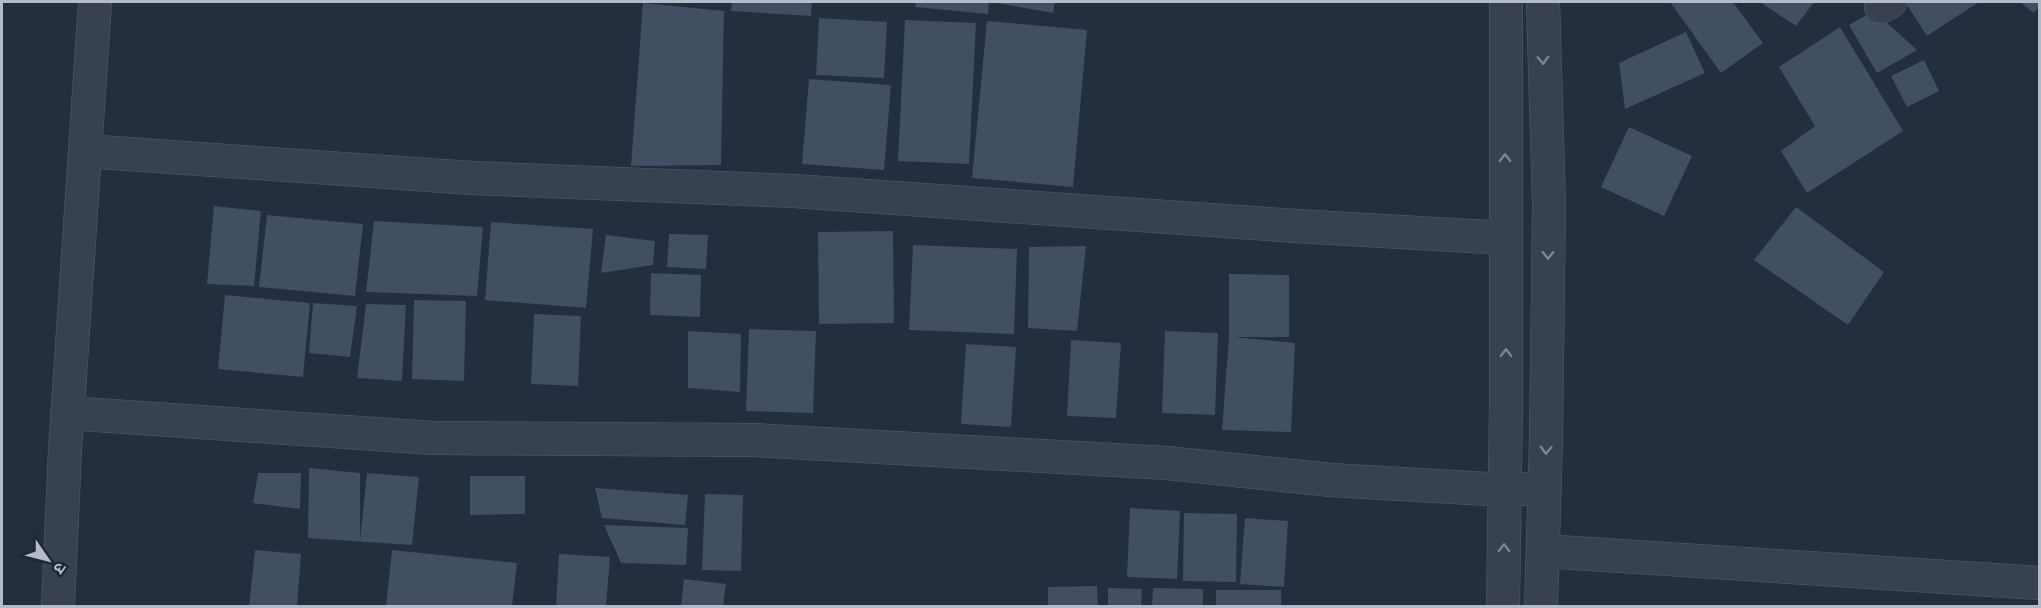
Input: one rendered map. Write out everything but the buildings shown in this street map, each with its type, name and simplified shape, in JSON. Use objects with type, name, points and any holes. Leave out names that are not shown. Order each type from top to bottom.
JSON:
[{"type":"street","points":[[58,606],[67,413],[94,2]]},
{"type":"street","points":[[1503,606],[1506,2]]},
{"type":"street","points":[[1541,606],[1549,206],[1542,2]]},
{"type":"street","points":[[85,151],[471,178],[794,191],[1296,226],[1506,238]]},
{"type":"street","points":[[67,413],[433,438],[766,440],[1167,463],[1331,480],[1505,490],[1545,488]]},
{"type":"street","points":[[1543,551],[2040,583]]}]
